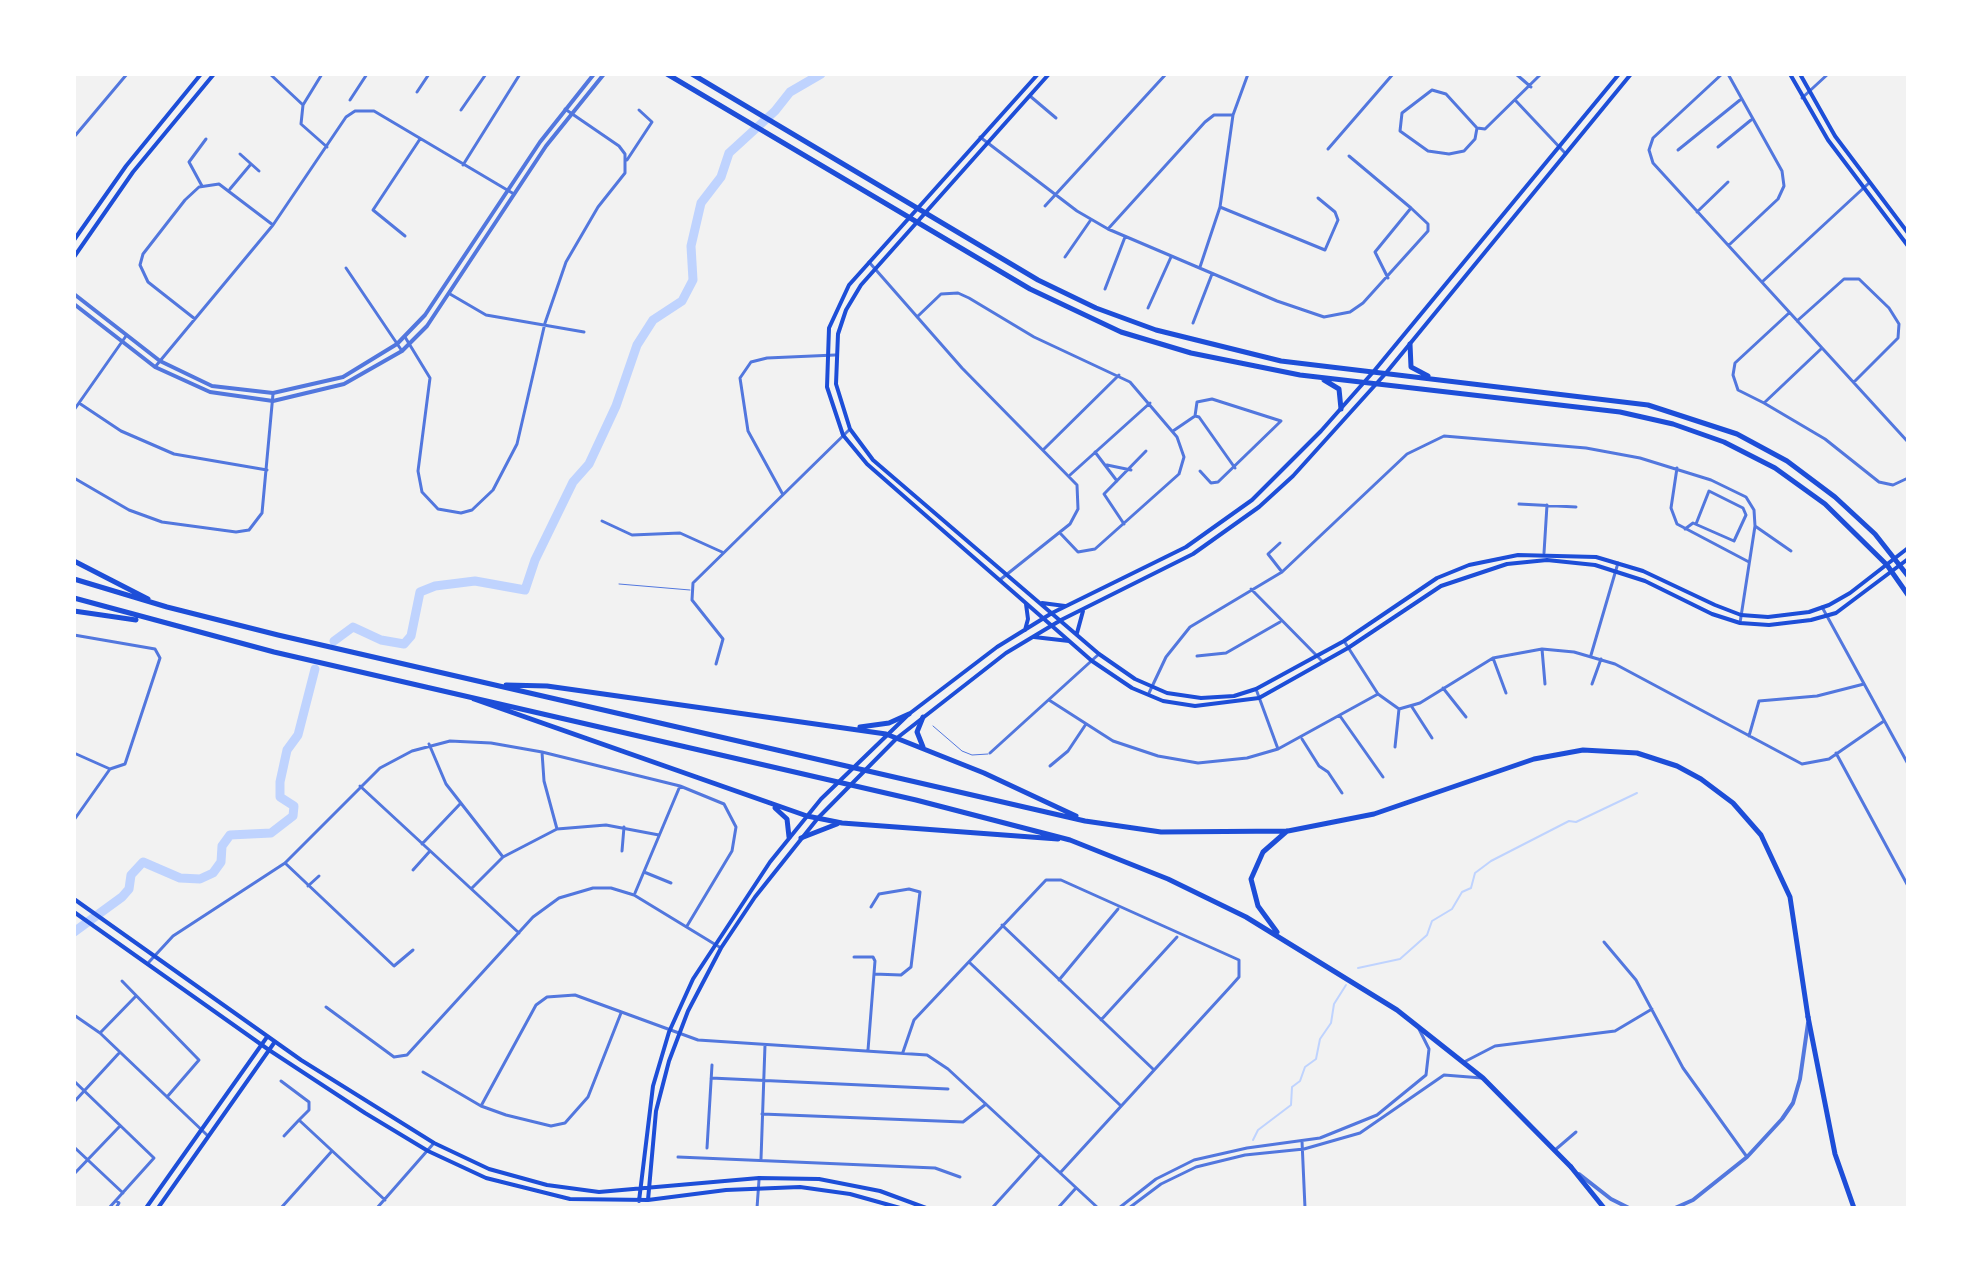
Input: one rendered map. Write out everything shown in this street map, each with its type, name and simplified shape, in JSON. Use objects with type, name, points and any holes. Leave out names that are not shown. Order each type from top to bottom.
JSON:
[{"type":"main road","points":[[74,240],[126,166],[201,74]]},
{"type":"main road","points":[[74,257],[133,172],[214,74]]},
{"type":"main road","points":[[667,74],[1030,289],[1121,332],[1191,353],[1320,378],[1587,408],[1648,418],[1697,431],[1743,451],[1801,485],[1845,521],[1887,565],[1908,595]]},
{"type":"main road","points":[[692,74],[1038,280],[1142,325],[1200,343],[1281,361],[1619,400],[1713,425],[1760,445],[1813,479],[1854,513],[1908,576]]},
{"type":"main road","points":[[1038,74],[849,285],[835,311],[826,355],[830,401],[843,435],[877,474],[1092,661],[1148,696],[1195,706],[1259,698],[1348,648],[1424,595],[1488,568],[1547,560],[1616,570],[1740,623],[1792,624],[1826,616],[1854,601],[1908,559]]},
{"type":"main road","points":[[1049,74],[875,269],[846,310],[835,355],[837,394],[850,429],[873,460],[1099,654],[1152,687],[1201,698],[1234,696],[1256,689],[1344,641],[1420,587],[1451,571],[1518,555],[1544,553],[1619,562],[1741,615],[1791,615],[1822,607],[1850,593],[1908,548]]},
{"type":"main road","points":[[639,1201],[647,1111],[669,1032],[713,943],[789,837],[821,799],[886,734],[959,674],[1052,613],[1166,558],[1214,529],[1284,471],[1374,371],[1619,74]]},
{"type":"main road","points":[[648,1200],[656,1111],[678,1035],[721,948],[801,838],[830,804],[876,756],[986,667],[1061,620],[1193,554],[1259,507],[1293,476],[1386,373],[1631,74]]},
{"type":"main road","points":[[1790,74],[1802,98],[1863,188],[1908,246]]},
{"type":"main road","points":[[1800,74],[1869,183],[1908,233]]},
{"type":"main road","points":[[1410,344],[1411,367],[1436,379]]},
{"type":"main road","points":[[1320,378],[1339,389],[1341,409]]},
{"type":"main road","points":[[74,561],[167,607]]},
{"type":"main road","points":[[74,579],[278,635],[1085,821],[1161,832],[1210,835],[1288,831],[1374,814],[1502,769],[1565,752],[1619,750],[1677,766],[1733,803],[1770,848],[1796,920],[1808,1017],[1828,1121],[1854,1208]]},
{"type":"main road","points":[[74,598],[148,621],[274,652],[993,818],[1070,840],[1211,899],[1294,944],[1397,1010],[1483,1078],[1571,1167],[1604,1208]]},
{"type":"main road","points":[[1025,601],[1028,614],[1025,630]]},
{"type":"main road","points":[[1037,601],[1067,606]]},
{"type":"main road","points":[[1077,635],[1078,621],[1084,609]]},
{"type":"main road","points":[[74,611],[148,621]]},
{"type":"main road","points":[[1032,637],[1069,641]]},
{"type":"main road","points":[[493,684],[547,686],[886,734],[1085,821]]},
{"type":"main road","points":[[458,693],[512,716],[807,816],[842,823],[988,831],[1070,840]]},
{"type":"main road","points":[[850,727],[875,726],[909,714]]},
{"type":"main road","points":[[923,717],[917,732],[924,748]]},
{"type":"main road","points":[[771,805],[787,819],[789,837]]},
{"type":"main road","points":[[801,838],[842,823]]},
{"type":"main road","points":[[1280,936],[1258,906],[1251,879],[1263,852],[1288,831]]},
{"type":"main road","points":[[74,899],[274,1042],[434,1143],[460,1157],[523,1180],[599,1192],[639,1191],[759,1178],[819,1179],[858,1186],[926,1208]]},
{"type":"main road","points":[[74,912],[149,962],[269,1050],[428,1151],[486,1178],[520,1189],[570,1199],[639,1201],[759,1188],[829,1190],[900,1208]]},
{"type":"main road","points":[[146,1208],[267,1037]]},
{"type":"main road","points":[[158,1208],[274,1042]]},
{"type":"street","points":[[74,137],[127,74]]},
{"type":"street","points":[[270,74],[303,105]]},
{"type":"street","points":[[322,74],[303,105],[301,124],[327,147]]},
{"type":"street","points":[[350,100],[367,74]]},
{"type":"street","points":[[417,92],[429,74]]},
{"type":"street","points":[[461,110],[486,74]]},
{"type":"street","points":[[463,165],[520,74]]},
{"type":"street","points":[[74,294],[160,361],[212,386],[273,393],[343,377],[397,344],[444,290],[507,190],[594,74]]},
{"type":"street","points":[[74,304],[155,367],[210,392],[273,401],[344,384],[411,343],[450,294],[514,194],[604,74]]},
{"type":"street","points":[[1045,206],[1166,74]]},
{"type":"street","points":[[1199,269],[1220,207],[1233,115],[1248,74]]},
{"type":"street","points":[[1328,149],[1393,74]]},
{"type":"street","points":[[1516,74],[1531,87]]},
{"type":"street","points":[[1477,128],[1467,149],[1449,154],[1418,147],[1400,131],[1400,121],[1402,113],[1424,93],[1439,91],[1477,128],[1485,129],[1541,74]]},
{"type":"street","points":[[1722,74],[1662,129],[1649,150],[1653,163],[1908,442]]},
{"type":"street","points":[[1728,74],[1782,171],[1784,186],[1778,199],[1729,245]]},
{"type":"street","points":[[1802,98],[1828,74]]},
{"type":"street","points":[[1030,96],[1056,118]]},
{"type":"street","points":[[1678,150],[1740,100]]},
{"type":"street","points":[[1516,101],[1565,153]]},
{"type":"street","points":[[155,367],[273,225],[346,117],[363,109],[374,111],[514,194]]},
{"type":"street","points":[[565,109],[619,146],[627,160]]},
{"type":"street","points":[[405,337],[430,378],[418,483],[427,500],[438,509],[461,513],[482,503],[493,490],[517,444],[545,323],[566,262],[598,207],[625,173],[627,160],[652,122],[639,110]]},
{"type":"street","points":[[1108,229],[1205,122],[1214,115],[1233,115]]},
{"type":"street","points":[[1718,147],[1751,120]]},
{"type":"street","points":[[74,125],[80,130]]},
{"type":"street","points":[[980,137],[1054,194],[1108,229],[1199,269],[1324,317],[1350,312],[1388,278],[1428,231],[1428,224],[1349,156]]},
{"type":"street","points":[[202,186],[189,162],[206,139]]},
{"type":"street","points":[[405,236],[373,210],[420,139]]},
{"type":"street","points":[[240,154],[259,171]]},
{"type":"street","points":[[230,189],[251,164]]},
{"type":"street","points":[[1697,212],[1728,182]]},
{"type":"street","points":[[1762,282],[1869,183]]},
{"type":"street","points":[[195,319],[148,282],[140,265],[143,254],[176,211],[202,186],[219,184],[230,189],[273,225]]},
{"type":"street","points":[[1220,207],[1325,250],[1338,220],[1335,212],[1318,198]]},
{"type":"street","points":[[1388,278],[1375,252],[1411,208]]},
{"type":"street","points":[[1065,257],[1091,219]]},
{"type":"street","points":[[1105,289],[1125,237]]},
{"type":"street","points":[[1148,308],[1171,257]]},
{"type":"street","points":[[869,262],[970,377],[1077,485],[1076,517],[1001,579]]},
{"type":"street","points":[[346,268],[402,351]]},
{"type":"street","points":[[1193,323],[1212,274]]},
{"type":"street","points":[[1797,321],[1844,279],[1859,279],[1889,308],[1899,324],[1898,338],[1854,382]]},
{"type":"street","points":[[917,317],[941,294],[958,293],[1034,337],[1119,375],[1150,403],[1173,431],[1183,447],[1183,465],[1172,481],[1095,549],[1083,554],[1060,533]]},
{"type":"street","points":[[450,294],[486,315],[584,332]]},
{"type":"street","points":[[1789,313],[1739,358],[1733,369],[1738,390],[1825,439],[1879,482],[1893,485],[1908,478]]},
{"type":"street","points":[[74,410],[126,336]]},
{"type":"street","points":[[1764,403],[1822,348]]},
{"type":"street","points":[[782,493],[748,431],[740,378],[751,362],[767,358],[835,355]]},
{"type":"street","points":[[1043,450],[1119,375]]},
{"type":"street","points":[[74,478],[129,510],[162,522],[236,532],[249,530],[262,513],[273,393]]},
{"type":"street","points":[[1200,471],[1215,483],[1235,468],[1281,418],[1204,399],[1195,405],[1195,416],[1235,468]]},
{"type":"street","points":[[79,403],[121,431],[174,454],[267,470]]},
{"type":"street","points":[[1070,475],[1150,403]]},
{"type":"street","points":[[1173,431],[1195,416]]},
{"type":"street","points":[[716,664],[722,635],[692,600],[690,590],[697,577],[850,429]]},
{"type":"street","points":[[1148,696],[1166,657],[1190,627],[1282,572],[1407,454],[1444,436],[1586,448],[1677,468],[1746,497],[1754,510],[1755,526],[1740,623]]},
{"type":"street","points":[[1124,524],[1104,496],[1146,451]]},
{"type":"street","points":[[1095,452],[1117,482]]},
{"type":"street","points":[[1107,465],[1131,470]]},
{"type":"street","points":[[1677,468],[1671,508],[1673,517],[1685,529],[1749,562]]},
{"type":"street","points":[[1685,529],[1696,524],[1709,491],[1743,508],[1746,515],[1734,541],[1696,524]]},
{"type":"street","points":[[1519,504],[1576,507]]},
{"type":"street","points":[[1544,553],[1547,505]]},
{"type":"street","points":[[602,521],[632,535],[680,533],[722,552]]},
{"type":"street","points":[[1755,526],[1791,551]]},
{"type":"street","points":[[1280,543],[1268,554],[1282,572]]},
{"type":"street","points":[[1591,655],[1619,562]]},
{"type":"street","points":[[1251,589],[1322,661]]},
{"type":"street","points":[[1822,607],[1908,764]]},
{"type":"street","points":[[1197,656],[1226,653],[1281,621]]},
{"type":"street","points":[[74,635],[155,649],[160,653],[130,756],[120,767],[110,769],[74,753]]},
{"type":"street","points":[[1344,641],[1378,694],[1399,709],[1412,707],[1493,658],[1542,649],[1601,659],[1802,764],[1820,764],[1884,721]]},
{"type":"street","points":[[1542,649],[1545,684]]},
{"type":"street","points":[[990,753],[1099,654]]},
{"type":"street","points":[[1493,658],[1506,693]]},
{"type":"street","points":[[1592,684],[1601,659]]},
{"type":"street","points":[[1749,736],[1759,701],[1817,696],[1864,684]]},
{"type":"street","points":[[1443,688],[1466,717]]},
{"type":"street","points":[[1256,689],[1278,749]]},
{"type":"street","points":[[1049,700],[1133,749],[1180,761],[1224,761],[1278,749],[1302,739],[1378,694]]},
{"type":"street","points":[[1412,707],[1432,738]]},
{"type":"street","points":[[1395,747],[1399,709]]},
{"type":"street","points":[[1340,716],[1383,777]]},
{"type":"street","points":[[1050,766],[1068,751],[1086,724]]},
{"type":"street","points":[[1302,739],[1319,766],[1328,772],[1342,793]]},
{"type":"street","points":[[149,962],[201,916],[285,863],[309,843],[360,786],[396,758],[429,744],[470,741],[542,752],[680,786],[724,804],[736,827],[732,851],[687,926]]},
{"type":"street","points":[[429,744],[437,769],[460,804],[503,857]]},
{"type":"street","points":[[542,752],[544,781],[557,829]]},
{"type":"street","points":[[1836,753],[1908,886]]},
{"type":"street","points":[[74,820],[110,769]]},
{"type":"street","points":[[360,786],[519,933]]},
{"type":"street","points":[[634,895],[680,786]]},
{"type":"street","points":[[422,844],[460,804]]},
{"type":"street","points":[[471,889],[503,857],[557,829],[624,827],[659,835]]},
{"type":"street","points":[[622,851],[624,827]]},
{"type":"street","points":[[413,870],[430,851]]},
{"type":"street","points":[[285,863],[394,966],[413,950]]},
{"type":"street","points":[[644,872],[671,883]]},
{"type":"street","points":[[308,886],[319,876]]},
{"type":"street","points":[[903,1052],[914,1020],[1046,880],[1061,880],[1119,909],[1239,960],[1240,970],[1231,986],[1060,1173]]},
{"type":"street","points":[[326,1007],[394,1057],[403,1057],[544,908],[577,891],[611,888],[634,895],[721,948]]},
{"type":"street","points":[[871,907],[879,894],[909,889],[920,892],[911,967],[901,975],[874,974]]},
{"type":"street","points":[[1059,980],[1119,909]]},
{"type":"street","points":[[1002,925],[1154,1070]]},
{"type":"street","points":[[1101,1020],[1178,935]]},
{"type":"street","points":[[1604,942],[1636,980],[1683,1068],[1747,1157]]},
{"type":"street","points":[[854,957],[873,957],[868,1050]]},
{"type":"street","points":[[969,962],[1121,1107]]},
{"type":"street","points":[[122,981],[199,1060],[167,1097]]},
{"type":"street","points":[[481,1106],[528,1016],[547,997],[575,995],[669,1032],[705,1041],[903,1052],[934,1058],[1098,1208]]},
{"type":"street","points":[[100,1033],[136,996]]},
{"type":"street","points":[[1464,1062],[1495,1046],[1615,1031],[1653,1008]]},
{"type":"street","points":[[423,1072],[481,1106],[551,1126],[570,1120],[588,1097],[621,1013]]},
{"type":"street","points":[[74,1015],[100,1033],[209,1137]]},
{"type":"street","points":[[1675,1208],[1693,1200],[1747,1157],[1793,1103],[1804,1064],[1808,1017]]},
{"type":"street","points":[[1119,1208],[1156,1179],[1194,1160],[1243,1148],[1332,1135],[1367,1121],[1423,1079],[1429,1066],[1429,1049],[1415,1023]]},
{"type":"street","points":[[761,1159],[765,1045]]},
{"type":"street","points":[[74,1102],[120,1052]]},
{"type":"street","points":[[707,1148],[712,1065]]},
{"type":"street","points":[[1129,1208],[1161,1184],[1196,1167],[1245,1155],[1304,1149],[1370,1128],[1444,1075],[1483,1078]]},
{"type":"street","points":[[711,1078],[948,1089]]},
{"type":"street","points":[[74,1081],[154,1158],[109,1208]]},
{"type":"street","points":[[281,1081],[309,1102],[309,1110],[284,1136]]},
{"type":"street","points":[[762,1114],[963,1122],[986,1104]]},
{"type":"street","points":[[299,1120],[385,1200]]},
{"type":"street","points":[[74,1174],[120,1126]]},
{"type":"street","points":[[1555,1150],[1576,1132]]},
{"type":"street","points":[[1302,1141],[1305,1208]]},
{"type":"street","points":[[377,1208],[434,1143]]},
{"type":"street","points":[[74,1147],[123,1193]]},
{"type":"street","points":[[281,1208],[332,1151]]},
{"type":"street","points":[[993,1207],[1040,1155]]},
{"type":"street","points":[[678,1157],[935,1168],[960,1177]]},
{"type":"street","points":[[1571,1167],[1611,1199],[1629,1208]]},
{"type":"street","points":[[757,1208],[759,1178]]},
{"type":"street","points":[[1058,1208],[1076,1188]]},
{"type":"street","points":[[116,1200],[119,1203],[116,1208]]},
{"type":"lane","points":[[619,584],[690,590]]},
{"type":"lane","points":[[933,726],[962,751],[983,756],[990,753]]},
{"type":"waterway","points":[[334,641],[353,627],[381,640],[404,644],[411,636],[420,592],[435,586],[475,581],[525,590],[535,560],[573,482],[589,464],[616,406],[637,345],[653,320],[682,301],[693,280],[691,246],[701,203],[721,177],[729,153],[775,111],[790,92],[821,74]]},
{"type":"waterway","points":[[74,932],[122,897],[129,889],[131,875],[143,862],[180,878],[200,879],[213,873],[221,862],[222,846],[230,835],[271,833],[293,816],[294,806],[280,797],[280,782],[287,750],[298,735],[315,669]]},
{"type":"waterway","points":[[1358,968],[1400,959],[1427,935],[1432,921],[1452,909],[1462,892],[1471,888],[1475,873],[1491,861],[1569,821],[1576,822],[1637,793]]},
{"type":"waterway","points":[[1253,1140],[1258,1130],[1291,1105],[1292,1087],[1300,1081],[1305,1067],[1316,1059],[1320,1039],[1331,1023],[1334,1004],[1346,985]]}]
